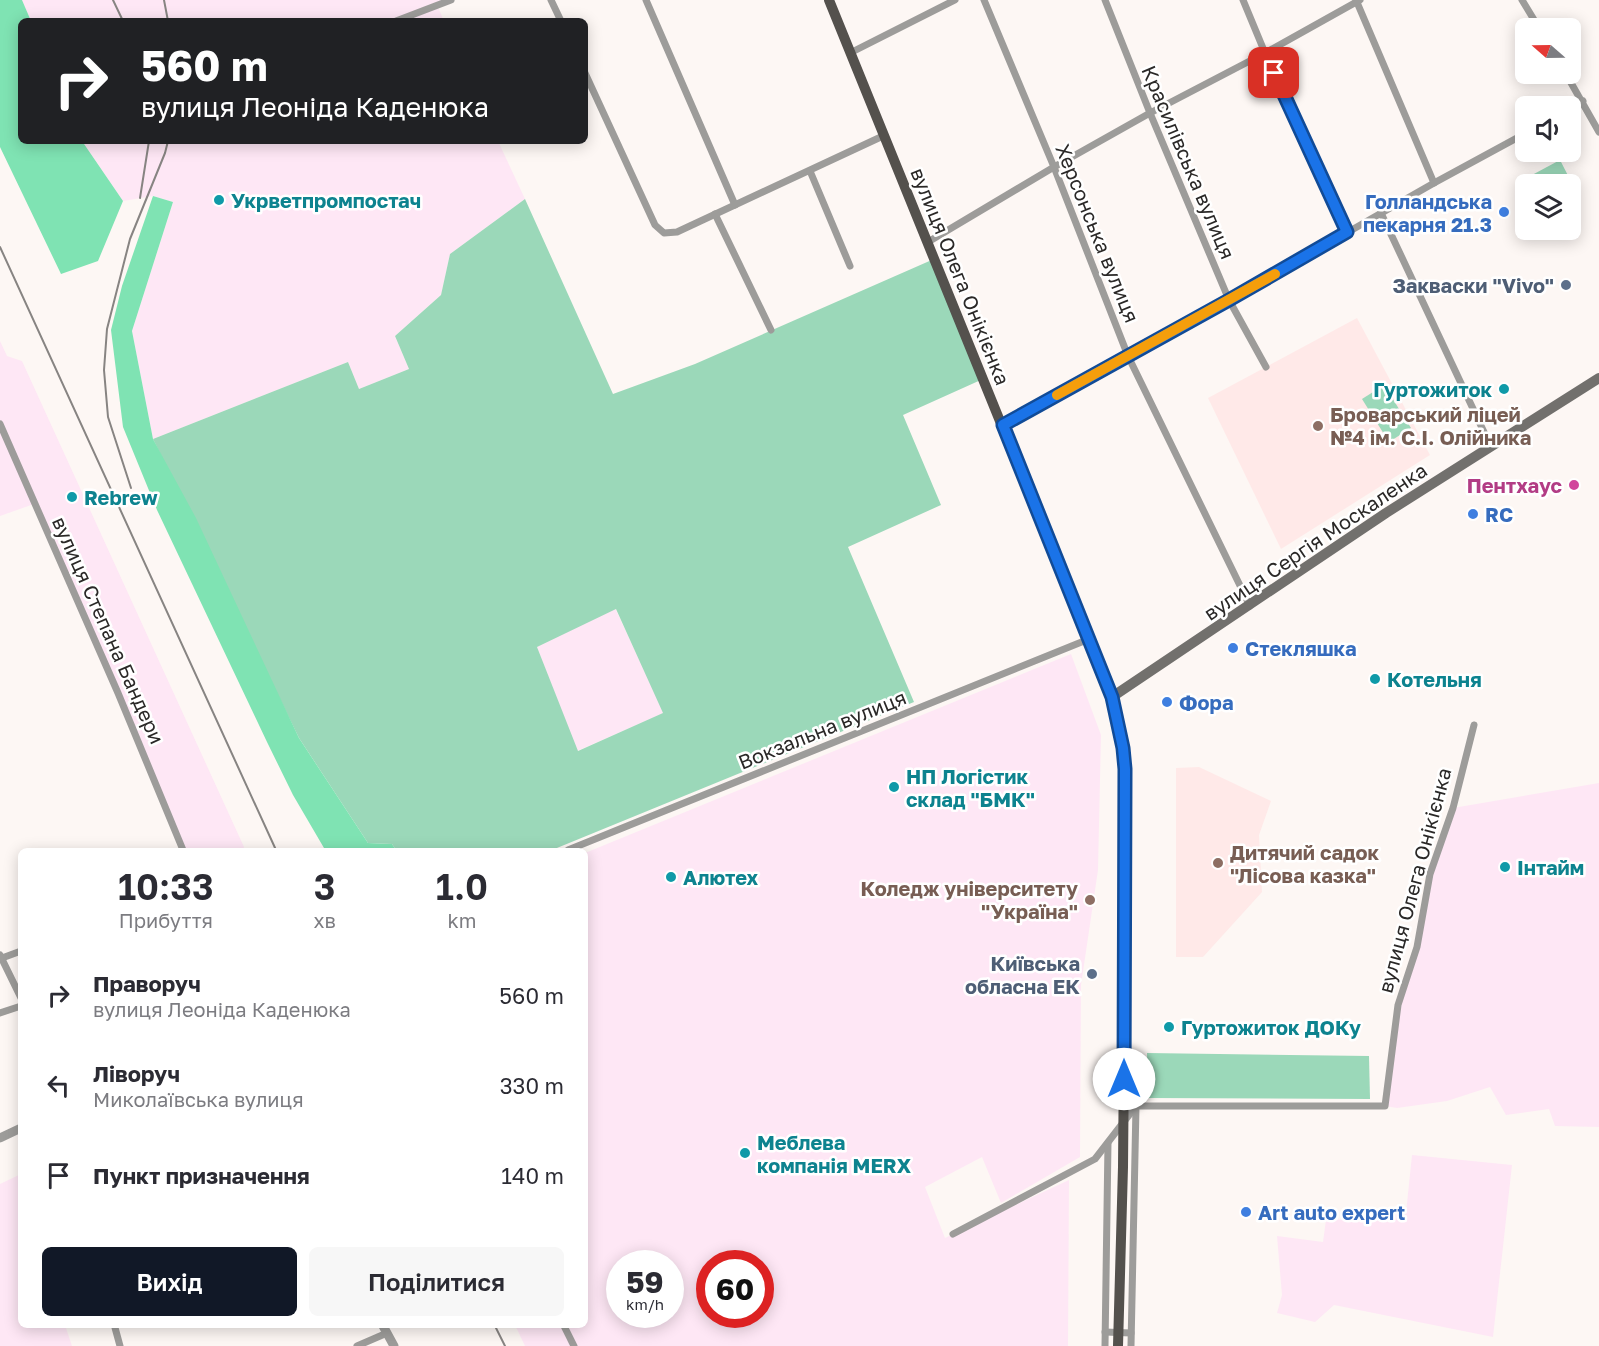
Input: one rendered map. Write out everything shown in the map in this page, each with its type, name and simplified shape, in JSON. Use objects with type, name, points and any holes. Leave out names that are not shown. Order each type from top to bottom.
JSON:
[{"type":"main road","name":"вулиця Олега Онікієнка","points":[[829,0],[1112,697],[1123,748],[1125,944],[1123,1167],[1118,1346]]},
{"type":"main road","name":"вулиця Сергія Москаленка","points":[[1112,697],[1386,513],[1599,378]]},
{"type":"street","points":[[404,18],[451,0]]},
{"type":"street","points":[[551,0],[560,18]]},
{"type":"street","points":[[646,0],[735,205]]},
{"type":"street","points":[[850,53],[956,0]]},
{"type":"street","name":"Херсонська вулиця","points":[[984,0],[1054,167],[1128,356],[1250,606]]},
{"type":"street","name":"Красилівська вулиця","points":[[1105,0],[1229,300],[1266,367]]},
{"type":"street","points":[[1243,0],[1347,232]]},
{"type":"street","points":[[928,243],[1054,167],[1358,0],[1434,183]]},
{"type":"street","points":[[1522,0],[1533,18]]},
{"type":"street","points":[[588,80],[655,225],[664,233],[677,232],[883,136]]},
{"type":"street","points":[[1573,84],[1599,132]]},
{"type":"street","points":[[1003,425],[1515,139]]},
{"type":"street","points":[[810,171],[850,266]]},
{"type":"street","points":[[1381,213],[1491,447]]},
{"type":"street","points":[[715,214],[771,330]]},
{"type":"street","name":"вулиця Степана Бандери","points":[[0,424],[118,693],[182,848]]},
{"type":"street","name":"Вокзальна вулиця","points":[[573,848],[1089,639]]},
{"type":"street","name":"вулиця Олега Онікієнка","points":[[1136,1106],[1385,1106],[1398,1005],[1417,947],[1430,874],[1453,808],[1474,725]]},
{"type":"street","points":[[18,952],[1,957],[18,992]]},
{"type":"street","points":[[0,1013],[18,1007]]},
{"type":"street","points":[[953,1234],[1095,1159],[1136,1106]]},
{"type":"street","points":[[1131,1346],[1136,1106]]},
{"type":"street","points":[[0,1138],[18,1129]]},
{"type":"street","points":[[1105,1346],[1108,1143]]},
{"type":"street","points":[[115,1328],[120,1346]]},
{"type":"street","points":[[565,1328],[574,1346]]},
{"type":"street","points":[[357,1346],[385,1329],[394,1346]]},
{"type":"street","points":[[1105,1332],[1131,1333]]},
{"type":"shaded area","points":[[22,0],[451,0],[437,5],[443,18],[30,18]]},
{"type":"shaded area","points":[[84,144],[499,144],[525,199],[450,254],[441,295],[395,336],[409,369],[359,389],[348,362],[153,439],[132,331],[173,202],[153,196],[123,201]]},
{"type":"shaded area","name":"Броварський ліцей №4 ім. С.І. Олійника","points":[[1357,318],[1430,455],[1281,549],[1208,398]]},
{"type":"shaded area","points":[[0,341],[7,356],[22,361],[244,848],[182,848],[34,504],[0,516]]},
{"type":"shaded area","points":[[615,608],[664,713],[577,751],[537,647]]},
{"type":"shaded area","points":[[1071,654],[1101,735],[1098,870],[1081,985],[1080,1157],[1001,1203],[982,1157],[925,1187],[945,1238],[1069,1180],[1068,1346],[525,1346],[516,1328],[588,1328],[588,852]]},
{"type":"shaded area","name":"Дитячий садок \"Лісова казка\"","points":[[1199,767],[1271,801],[1259,835],[1262,892],[1203,957],[1176,957],[1176,768]]},
{"type":"shaded area","points":[[1599,783],[1599,1127],[1555,1126],[1549,1109],[1506,1115],[1490,1087],[1447,1101],[1397,1108],[1385,1106],[1398,1005],[1417,947],[1430,874],[1453,808]]},
{"type":"shaded area","points":[[1412,1155],[1512,1165],[1493,1337],[1334,1305],[1315,1322],[1277,1313],[1282,1295],[1277,1236],[1323,1242],[1326,1220],[1357,1219],[1390,1211],[1406,1213]]},
{"type":"shaded area","points":[[18,1175],[18,1328],[66,1328],[72,1346],[0,1346],[0,1184]]},
{"type":"green space","points":[[0,0],[22,0],[30,18],[18,18],[18,144],[84,144],[123,201],[98,261],[61,274],[0,147]]},
{"type":"green space","points":[[1556,162],[1561,162],[1567,174],[1534,174]]},
{"type":"green space","points":[[153,196],[173,202],[132,331],[153,439],[196,518],[299,738],[368,843],[392,844],[395,848],[324,848],[293,795],[267,742],[157,510],[123,427],[111,330],[122,286]]},
{"type":"green space","points":[[525,199],[613,394],[695,364],[934,259],[983,379],[903,415],[941,505],[848,547],[914,702],[557,848],[395,848],[392,844],[368,843],[299,738],[153,439],[348,362],[359,389],[409,369],[395,336],[441,295],[450,254]],"holes":[[[616,609],[663,713],[578,751],[537,647]]]},
{"type":"green space","points":[[1384,385],[1411,428],[1389,442],[1362,399]]},
{"type":"green space","points":[[1147,1053],[1369,1056],[1370,1099],[1148,1098]]},
{"type":"railway","points":[[113,0],[122,18]]},
{"type":"railway","points":[[164,0],[167,18]]},
{"type":"railway","points":[[140,198],[149,144]]},
{"type":"railway","points":[[131,488],[108,417],[104,370],[107,329],[130,239],[167,144]]},
{"type":"railway","points":[[0,247],[275,848]]},
{"type":"railway","points":[[496,1328],[505,1346]]},
{"type":"slow traffic","points":[[1057,395],[1275,274]]},
{"type":"place","name":"Укрветпромпостач","points":[[219,200]]},
{"type":"place","name":"Голландська пекарня 21.3","points":[[1504,212]]},
{"type":"place","name":"Закваски \"Vivo\"","points":[[1566,285]]},
{"type":"place","name":"Гуртожиток","points":[[1504,389]]},
{"type":"place","name":"Броварський ліцей №4 ім. С.І. Олійника","points":[[1318,426]]},
{"type":"place","name":"Пентхаус","points":[[1574,485]]},
{"type":"place","name":"Rebrew","points":[[72,497]]},
{"type":"place","name":"RC","points":[[1473,514]]},
{"type":"place","name":"Стекляшка","points":[[1233,648]]},
{"type":"place","name":"Котельня","points":[[1375,679]]},
{"type":"place","name":"Фора","points":[[1167,702]]},
{"type":"place","name":"НП Логістик склад \"БМК\"","points":[[894,787]]},
{"type":"place","name":"Дитячий садок \"Лісова казка\"","points":[[1218,863]]},
{"type":"place","name":"Інтайм","points":[[1505,867]]},
{"type":"place","name":"Алютех","points":[[671,877]]},
{"type":"place","name":"Коледж університету \"Україна\"","points":[[1090,900]]},
{"type":"place","name":"Київська обласна ЕК","points":[[1092,974]]},
{"type":"place","name":"Гуртожиток ДОКу","points":[[1169,1027]]},
{"type":"place","name":"Меблева компанія MERX","points":[[745,1153]]},
{"type":"place","name":"Art auto expert","points":[[1246,1212]]},
{"type":"route","points":[[1124,1079],[1125,769],[1120,731],[1112,697],[1003,425],[1347,232],[1274,73]]}]
